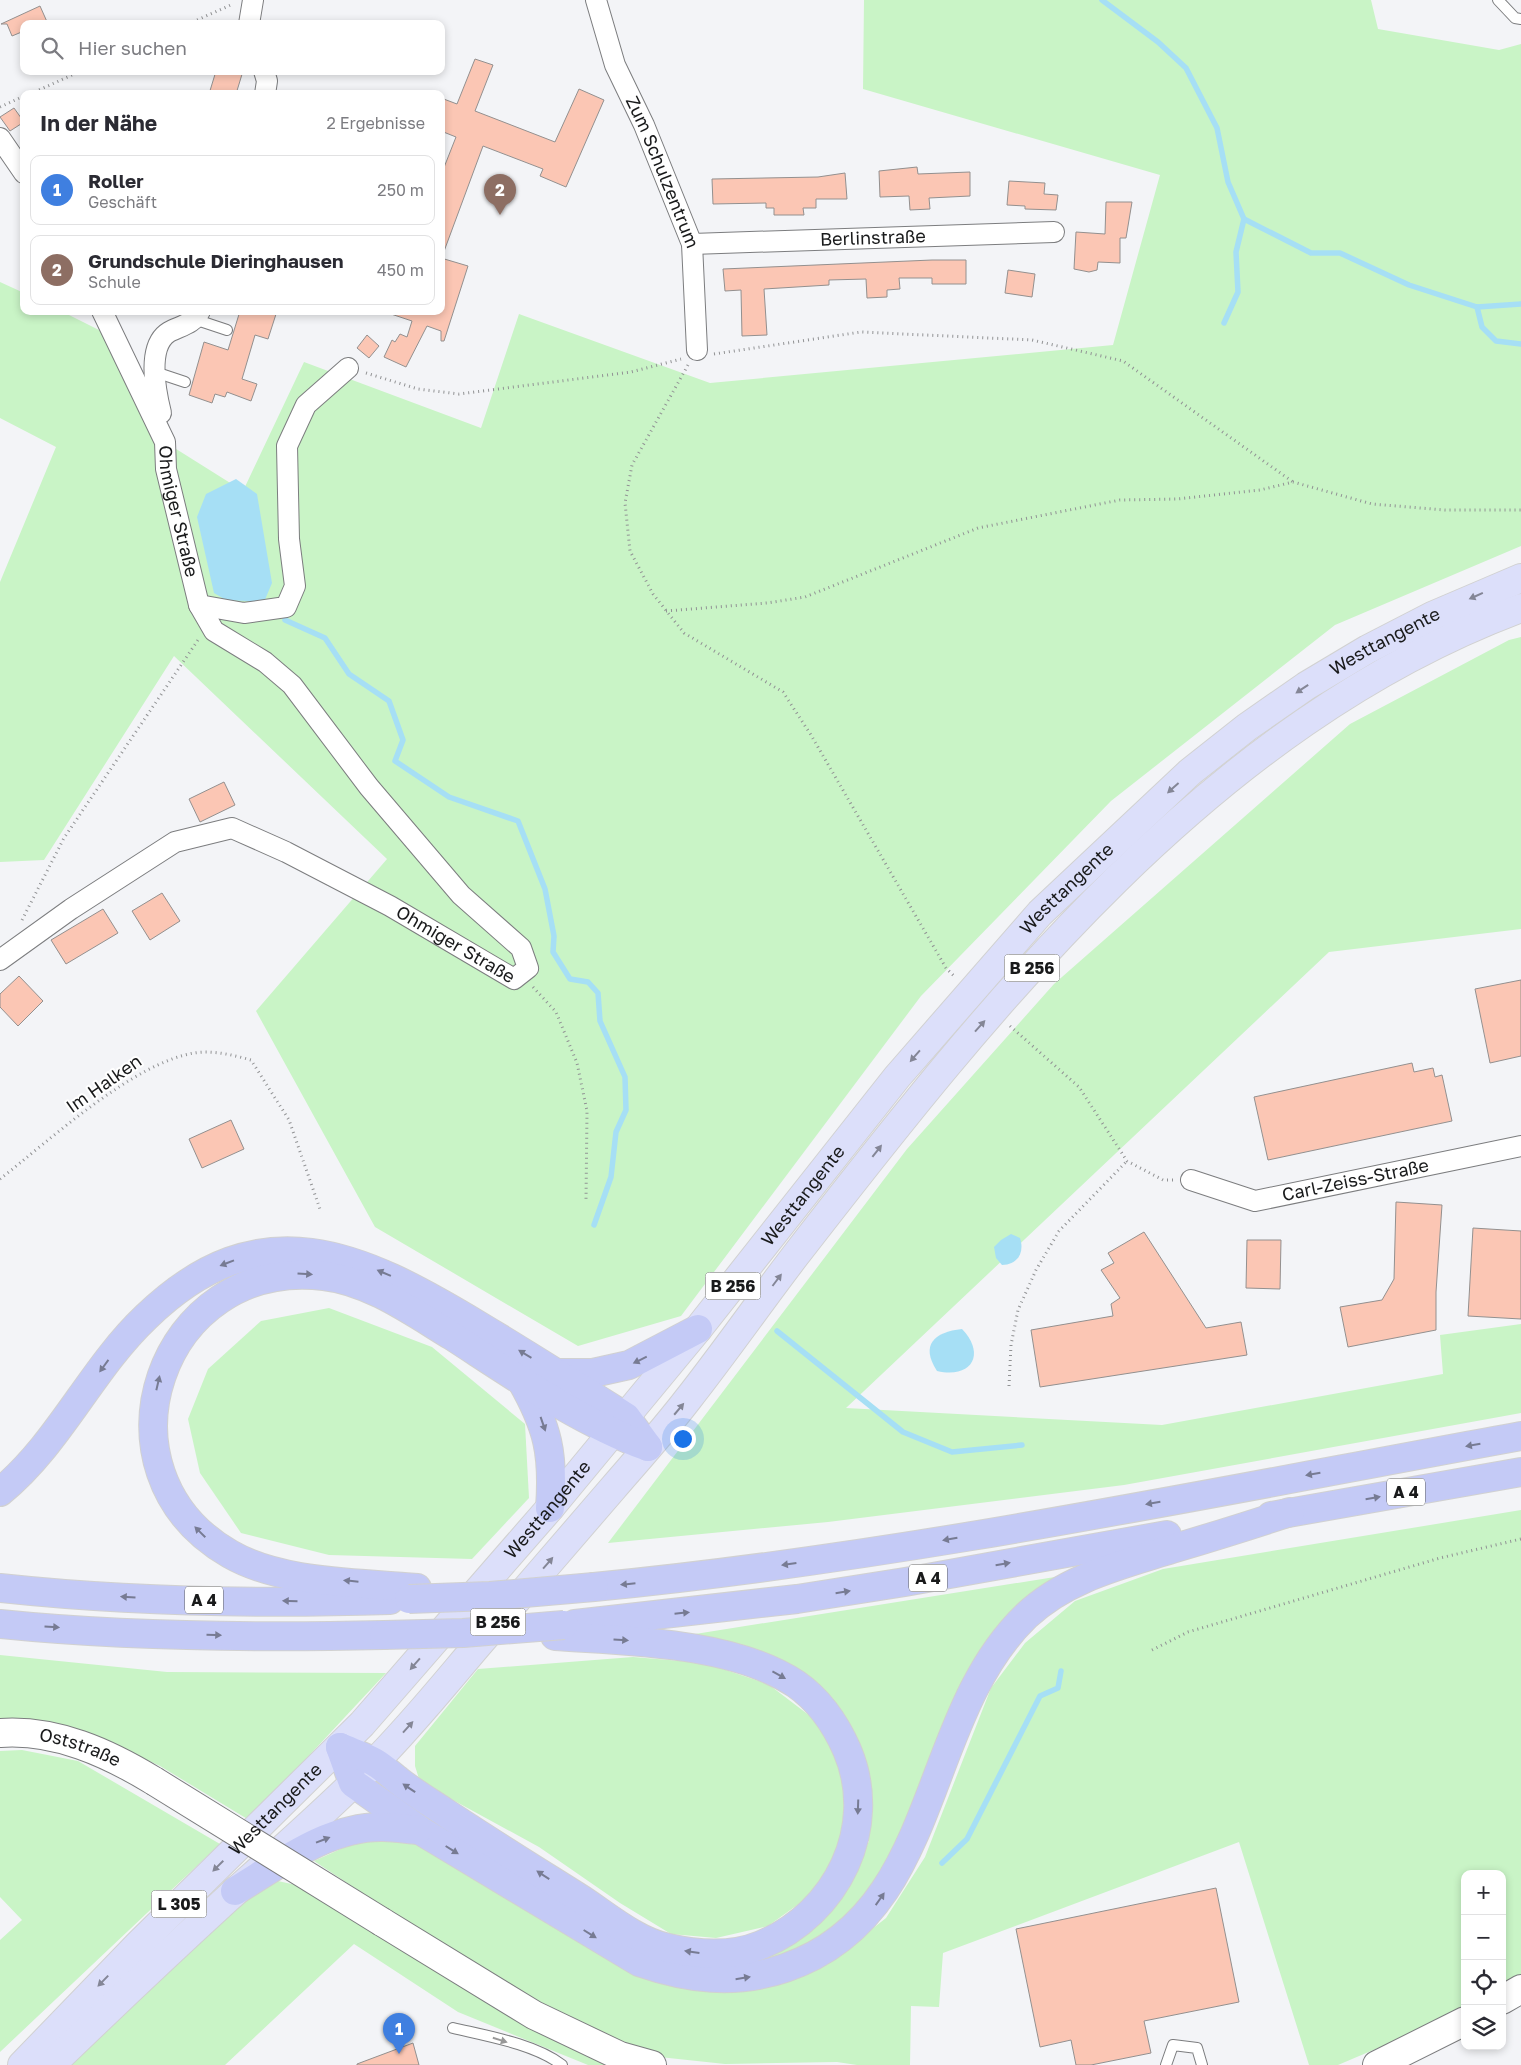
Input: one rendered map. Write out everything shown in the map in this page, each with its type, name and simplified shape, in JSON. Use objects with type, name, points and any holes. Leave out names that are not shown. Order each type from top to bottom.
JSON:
[{"type":"highway","points":[[0,1492],[35,1456],[117,1349],[145,1318],[175,1291],[209,1270],[242,1258],[276,1252],[314,1252],[350,1260],[417,1288],[556,1373],[619,1426],[648,1447]]},
{"type":"highway","points":[[413,1594],[290,1575],[232,1555],[206,1538],[185,1517],[169,1492],[156,1454],[152,1434],[153,1404],[160,1375],[172,1348],[190,1324],[212,1303],[238,1288],[267,1278],[296,1274],[326,1276],[356,1284],[381,1295],[433,1324],[521,1380],[619,1426]]},
{"type":"highway","points":[[556,1373],[593,1373],[629,1365],[698,1329]]},
{"type":"highway","points":[[521,1380],[538,1410],[549,1441],[553,1475],[550,1508]]},
{"type":"highway","name":"A 4","points":[[0,1588],[169,1599],[324,1602],[413,1594],[490,1596],[594,1588],[682,1579],[903,1546],[1521,1436]]},
{"type":"highway","name":"A 4","points":[[0,1624],[95,1631],[239,1636],[560,1631],[865,1588],[1521,1472]]},
{"type":"highway","points":[[340,1747],[353,1783],[421,1831],[610,1947],[639,1962],[670,1973],[703,1979],[736,1979],[769,1973],[800,1963],[829,1947],[855,1927],[878,1903],[896,1875],[969,1697],[1005,1639],[1027,1615],[1056,1593],[1088,1576],[1290,1512]]},
{"type":"highway","points":[[340,1747],[375,1762],[444,1812],[559,1886],[634,1934],[664,1947],[696,1953],[720,1953],[759,1946],[789,1932],[814,1912],[835,1887],[849,1858],[857,1827],[859,1794],[853,1763],[840,1733],[821,1707],[797,1685],[769,1669],[734,1658],[690,1648],[560,1631]]},
{"type":"highway","points":[[235,1891],[319,1841],[356,1830],[382,1827],[421,1831]]},
{"type":"main road","name":"Westtangente","points":[[22,2065],[138,1945],[340,1747],[550,1508],[619,1426],[897,1077],[1040,913],[1143,814],[1204,761],[1306,686],[1368,649],[1432,616],[1521,578]]},
{"type":"main road","name":"Westtangente","points":[[51,2065],[235,1891],[353,1783],[407,1728],[687,1400],[881,1146],[969,1038],[1061,936],[1156,842],[1208,795],[1263,751],[1320,711],[1380,674],[1443,642],[1521,608]]},
{"type":"street","points":[[250,20],[253,0]]},
{"type":"street","name":"Zum Schulzentrum","points":[[596,0],[615,65],[644,125],[692,244],[695,353]]},
{"type":"street","points":[[265,75],[267,81],[266,90]]},
{"type":"street","points":[[0,138],[20,167]]},
{"type":"street","name":"Berlinstraße","points":[[692,244],[1054,232]]},
{"type":"street","name":"Ohmiger Straße","points":[[0,960],[71,909],[175,842],[232,828],[286,852],[390,906],[514,979],[528,968],[521,948],[461,895],[369,787],[292,686],[265,662],[214,630],[199,605],[166,469],[165,442],[104,315]]},
{"type":"street","points":[[165,442],[163,420],[154,383],[158,344],[168,333],[187,325],[197,315]]},
{"type":"street","points":[[199,605],[244,613],[286,607],[295,586],[289,539],[287,446],[306,405],[348,368]]},
{"type":"street","name":"Carl-Zeiss-Straße","points":[[1191,1180],[1255,1201],[1521,1146]]},
{"type":"street","name":"Oststraße","points":[[0,1733],[35,1734],[63,1739],[120,1760],[543,2019],[620,2056],[652,2065]]},
{"type":"street","points":[[1506,1998],[1521,1989]]},
{"type":"street","points":[[1377,2065],[1461,2023]]},
{"type":"lane","points":[[1498,0],[1516,18],[1521,19]]},
{"type":"lane","points":[[197,315],[227,330]]},
{"type":"lane","points":[[155,372],[185,382]]},
{"type":"lane","points":[[453,2028],[498,2039],[551,2056],[562,2065]]},
{"type":"lane","points":[[1166,2065],[1173,2045],[1197,2048],[1202,2065]]},
{"type":"path","points":[[197,20],[242,0]]},
{"type":"path","points":[[39,90],[72,75]]},
{"type":"path","points":[[0,107],[20,98]]},
{"type":"path","points":[[348,368],[418,390],[459,394],[631,372],[695,353],[861,332],[1032,340],[1123,361],[1293,482],[1372,504],[1445,510],[1521,510]]},
{"type":"path","points":[[695,353],[632,465],[624,503],[630,551],[653,594],[684,633],[783,692],[811,735],[946,968],[960,983]]},
{"type":"path","points":[[666,611],[766,603],[804,597],[978,528],[1120,500],[1177,499],[1260,490],[1293,482]]},
{"type":"path","points":[[20,924],[64,838],[209,622]]},
{"type":"path","points":[[521,974],[556,1012],[577,1062],[587,1111],[586,1201]]},
{"type":"path","points":[[1004,1021],[1079,1087],[1127,1161],[1163,1180],[1191,1180]]},
{"type":"path","name":"Im Halken","points":[[0,1179],[106,1096],[150,1068],[195,1052],[230,1054],[251,1060],[289,1120],[321,1212]]},
{"type":"path","points":[[1009,1386],[1011,1345],[1018,1310],[1036,1270],[1060,1231],[1127,1161]]},
{"type":"path","points":[[1152,1650],[1188,1632],[1440,1558],[1521,1539]]},
{"type":"green space","points":[[864,0],[1371,0],[1378,29],[1499,50],[1521,44],[1521,546],[1335,625],[1111,801],[921,996],[681,1316],[578,1346],[375,1227],[256,1011],[387,859],[174,656],[44,860],[0,862],[0,582],[56,447],[0,418],[0,282],[20,291],[20,315],[69,315],[101,331],[165,442],[243,491],[304,362],[481,428],[519,314],[710,383],[1113,345],[1160,175],[863,89]]},
{"type":"green space","points":[[1521,637],[1521,929],[1329,952],[846,1408],[1162,1425],[1443,1374],[1440,1335],[1521,1324],[1521,1413],[1124,1485],[828,1522],[608,1543],[907,1149],[1054,984],[1350,724],[1509,640]]},
{"type":"green space","points":[[329,1308],[432,1347],[525,1424],[529,1498],[472,1559],[329,1555],[241,1533],[200,1473],[188,1419],[208,1369],[261,1321]]},
{"type":"green space","points":[[1521,1510],[1521,1977],[1506,1986],[1506,1870],[1461,1870],[1461,2013],[1338,2065],[1309,2065],[1239,1842],[943,1953],[939,2007],[911,2006],[910,2065],[857,2065],[837,2062],[725,2064],[650,2056],[586,2027],[454,1954],[314,1861],[354,1843],[391,1837],[422,1845],[773,1985],[828,1964],[886,1918],[925,1857],[991,1688],[1025,1643],[1075,1601],[1163,1569]]},
{"type":"green space","points":[[1061,1576],[1005,1623],[904,1839],[867,1899],[825,1941],[773,1964],[729,1961],[800,1939],[850,1886],[869,1841],[868,1781],[846,1723],[689,1635]]},
{"type":"green space","points":[[0,1655],[167,1672],[386,1673],[249,1820],[160,1766],[90,1733],[11,1720],[0,1721]]},
{"type":"green space","points":[[633,1657],[705,1663],[768,1684],[814,1719],[839,1761],[847,1809],[834,1861],[807,1898],[768,1926],[716,1938],[671,1934],[620,1903],[539,1847],[420,1782],[415,1766],[415,1746],[478,1669]]},
{"type":"green space","points":[[22,1750],[78,1761],[220,1844],[0,2052],[0,1940],[22,1920],[0,1897],[0,1751]]},
{"type":"green space","points":[[273,1880],[315,1889],[623,2065],[588,2065],[458,2012],[354,1944],[225,2065],[71,2065],[193,1945],[245,1900]]},
{"type":"water","points":[[236,479],[257,494],[272,583],[264,602],[226,600],[214,593],[197,517],[206,494]]},
{"type":"water","points":[[1011,1234],[1020,1238],[1021,1249],[1019,1257],[1012,1263],[1002,1265],[996,1258],[994,1247]]},
{"type":"water","points":[[962,1329],[973,1347],[974,1355],[972,1362],[967,1368],[959,1371],[949,1373],[937,1371],[930,1354],[930,1347],[933,1341],[944,1333]]},
{"type":"building","points":[[40,6],[46,20],[20,20],[20,33],[12,36],[7,24],[1,24]]},
{"type":"building","points":[[475,59],[493,65],[475,111],[555,142],[579,89],[604,100],[566,187],[540,176],[543,169],[483,146],[445,249],[445,165],[456,137],[445,133],[445,100],[457,104]]},
{"type":"building","points":[[215,75],[242,75],[237,90],[210,90]]},
{"type":"building","points":[[14,108],[20,116],[20,125],[10,131],[0,117]]},
{"type":"building","points":[[917,167],[918,174],[970,172],[970,196],[929,198],[930,209],[910,210],[909,196],[880,197],[879,171]]},
{"type":"building","points":[[845,173],[847,199],[816,199],[816,208],[803,208],[804,215],[774,215],[774,208],[766,208],[766,203],[713,204],[712,179],[818,177]]},
{"type":"building","points":[[1009,181],[1045,183],[1044,194],[1058,195],[1056,210],[1025,209],[1025,206],[1007,205]]},
{"type":"building","points":[[1106,202],[1132,202],[1126,238],[1120,238],[1120,263],[1098,262],[1097,270],[1089,272],[1074,269],[1076,232],[1105,234]]},
{"type":"building","points":[[445,259],[468,266],[444,341],[441,341],[441,331],[427,326],[406,367],[384,357],[392,340],[395,342],[400,334],[407,337],[412,321],[394,315],[445,315]]},
{"type":"building","points":[[966,260],[966,284],[932,284],[932,278],[899,278],[900,289],[887,290],[887,297],[867,298],[866,279],[829,280],[829,285],[764,289],[767,335],[742,336],[741,290],[725,291],[723,269]]},
{"type":"building","points":[[1008,270],[1035,274],[1032,297],[1005,293]]},
{"type":"building","points":[[239,315],[276,315],[268,339],[255,335],[242,379],[257,384],[251,401],[227,392],[225,397],[215,394],[212,403],[189,395],[204,342],[228,350]]},
{"type":"building","points":[[367,335],[379,346],[369,358],[357,348]]},
{"type":"building","points":[[224,782],[235,805],[200,822],[189,799]]},
{"type":"building","points":[[162,893],[180,921],[150,940],[132,911]]},
{"type":"building","points":[[103,909],[118,933],[66,964],[51,940]]},
{"type":"building","points":[[19,976],[43,1001],[18,1026],[0,1007],[0,994]]},
{"type":"building","points":[[1521,980],[1521,1056],[1490,1063],[1475,989]]},
{"type":"building","points":[[1412,1063],[1414,1072],[1433,1068],[1435,1077],[1442,1075],[1452,1121],[1268,1160],[1254,1097]]},
{"type":"building","points":[[231,1120],[244,1149],[202,1168],[189,1139]]},
{"type":"building","points":[[1396,1202],[1442,1205],[1436,1292],[1436,1330],[1348,1347],[1340,1307],[1382,1300],[1394,1279]]},
{"type":"building","points":[[1473,1228],[1521,1231],[1521,1319],[1468,1316]]},
{"type":"building","points":[[1144,1232],[1206,1328],[1241,1322],[1247,1355],[1040,1387],[1031,1330],[1113,1316],[1111,1304],[1120,1298],[1101,1270],[1114,1263],[1108,1253]]},
{"type":"building","points":[[1247,1240],[1281,1240],[1280,1289],[1246,1288]]},
{"type":"building","points":[[1216,1888],[1239,2002],[1144,2021],[1151,2053],[1091,2065],[1076,2065],[1071,2040],[1040,2047],[1016,1929]]},
{"type":"building","points":[[413,2043],[419,2065],[357,2065],[357,2064]]},
{"type":"waterway","points":[[1102,0],[1158,42],[1186,68],[1217,128],[1228,182],[1244,219],[1311,253],[1340,253],[1409,285],[1477,307],[1521,304]]},
{"type":"waterway","points":[[1224,323],[1238,292],[1236,252],[1244,219]]},
{"type":"waterway","points":[[1477,307],[1482,327],[1496,341],[1521,344]]},
{"type":"waterway","points":[[285,620],[325,638],[349,674],[389,701],[403,740],[395,761],[449,797],[518,821],[545,889],[554,936],[553,952],[570,979],[588,982],[598,993],[600,1021],[625,1077],[626,1110],[616,1132],[611,1177],[594,1225]]},
{"type":"waterway","points":[[777,1331],[903,1432],[952,1452],[1022,1445]]},
{"type":"waterway","points":[[942,1863],[967,1839],[1040,1696],[1058,1688],[1061,1671]]},
{"type":"place","name":"Grundschule Dieringhausen","points":[[500,215]]},
{"type":"place","name":"Roller","points":[[399,2054]]}]
